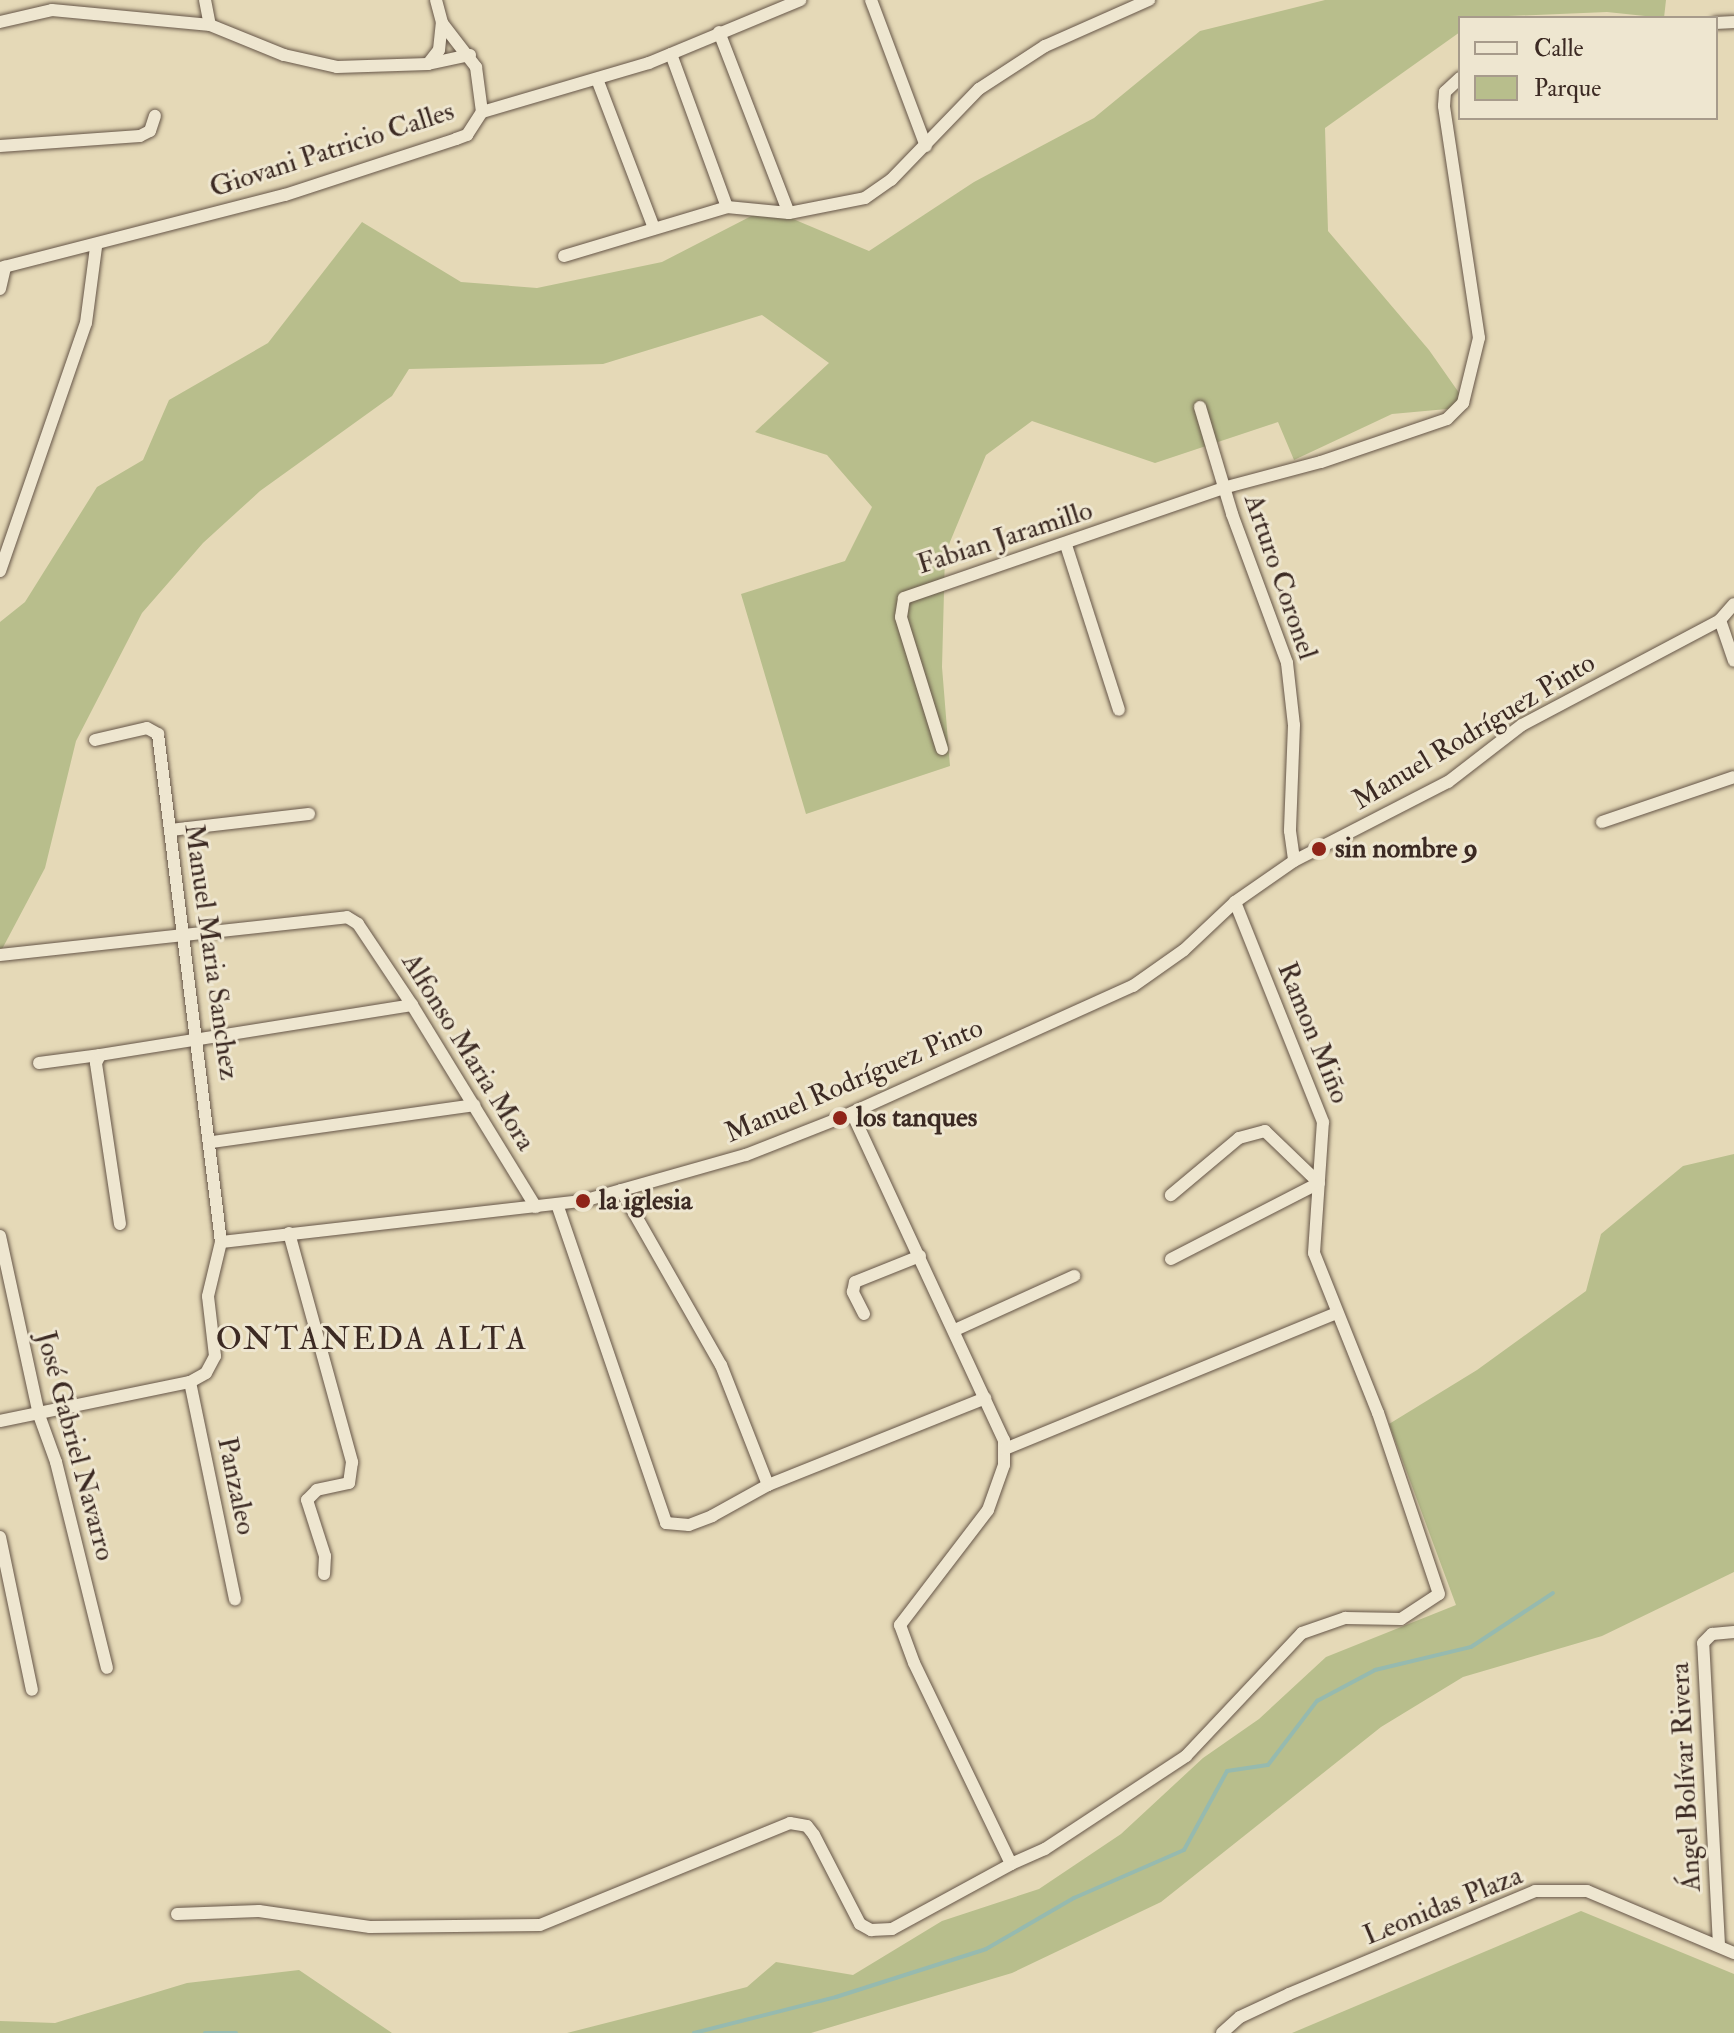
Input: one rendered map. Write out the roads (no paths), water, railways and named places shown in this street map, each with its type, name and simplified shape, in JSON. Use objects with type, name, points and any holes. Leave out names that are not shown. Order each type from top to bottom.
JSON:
[{"type":"street","points":[[205,0],[210,25]]},
{"type":"street","points":[[428,64],[439,50],[442,23],[436,0]]},
{"type":"street","name":"Giovani Patricio Calles","points":[[3,268],[96,247],[456,139],[467,135],[482,112],[671,54],[800,0]]},
{"type":"street","points":[[871,0],[926,146]]},
{"type":"street","points":[[564,256],[727,207],[789,213],[865,198],[926,146],[979,89],[1032,55],[1149,0]]},
{"type":"street","points":[[0,22],[52,10],[210,25],[284,55],[337,67],[428,64],[470,55]]},
{"type":"street","points":[[442,23],[470,55],[482,112]]},
{"type":"street","points":[[719,32],[789,213]]},
{"type":"street","points":[[671,54],[727,207]]},
{"type":"street","points":[[597,79],[654,228]]},
{"type":"street","name":"Fabian Jaramillo","points":[[942,749],[901,617],[904,598],[1066,545],[1223,488],[1321,462],[1447,419],[1463,403],[1479,338],[1444,106],[1445,92],[1458,80]]},
{"type":"street","points":[[0,146],[140,136],[150,131],[155,116]]},
{"type":"street","points":[[0,571],[86,323],[96,247]]},
{"type":"street","points":[[0,289],[3,268]]},
{"type":"street","name":"Arturo Coronel","points":[[1200,407],[1223,488],[1287,663],[1294,725],[1290,831],[1294,861]]},
{"type":"street","points":[[1066,545],[1119,710]]},
{"type":"street","name":"Manuel Rodríguez Pinto","points":[[221,1242],[558,1207],[746,1155],[852,1113],[1133,986],[1184,950],[1235,902],[1294,861],[1448,782],[1522,725],[1720,620],[1734,604]]},
{"type":"street","points":[[1720,620],[1734,661]]},
{"type":"street","name":"Manuel Maria Sanchez","points":[[95,740],[147,728],[156,732],[212,1142],[221,1242]]},
{"type":"street","points":[[1602,822],[1734,777]]},
{"type":"street","points":[[170,830],[309,814]]},
{"type":"street","name":"Ramon Miño","points":[[1011,1864],[1045,1849],[1186,1756],[1302,1633],[1345,1618],[1377,1623],[1401,1619],[1437,1599],[1440,1590],[1378,1413],[1314,1253],[1323,1122],[1235,902]]},
{"type":"street","name":"Alfonso Maria Mora","points":[[182,931],[336,915],[358,924],[412,1005],[536,1207]]},
{"type":"street","points":[[0,955],[182,931]]},
{"type":"street","points":[[39,1063],[98,1059],[412,1005]]},
{"type":"street","points":[[98,1059],[120,1224]]},
{"type":"street","points":[[212,1142],[474,1105]]},
{"type":"street","points":[[177,1914],[259,1911],[370,1927],[540,1925],[790,1823],[807,1826],[814,1835],[860,1924],[871,1930],[892,1929],[1011,1864],[914,1663],[900,1625],[988,1510],[1005,1449],[955,1330],[852,1113]]},
{"type":"street","points":[[1171,1195],[1239,1138],[1265,1131],[1319,1183],[1171,1259]]},
{"type":"street","points":[[621,1190],[721,1365],[768,1485]]},
{"type":"street","points":[[558,1207],[666,1523],[700,1521],[768,1485],[985,1398]]},
{"type":"street","points":[[289,1233],[352,1462],[349,1483],[317,1490],[307,1500],[325,1556],[324,1574]]},
{"type":"street","name":"José Gabriel Navarro","points":[[0,1236],[39,1415],[56,1462],[107,1668]]},
{"type":"street","points":[[0,1421],[190,1382],[206,1373],[215,1356],[208,1296],[221,1242]]},
{"type":"street","points":[[864,1314],[853,1292],[855,1282],[920,1256]]},
{"type":"street","points":[[955,1330],[1074,1276]]},
{"type":"street","points":[[1005,1449],[1337,1313]]},
{"type":"street","name":"Panzaleo","points":[[190,1382],[235,1599]]},
{"type":"street","points":[[0,1537],[32,1690]]},
{"type":"street","name":"Ángel Bolívar Rivera","points":[[1719,1945],[1703,1643],[1708,1635],[1734,1632]]},
{"type":"street","name":"Leonidas Plaza","points":[[1222,2033],[1240,2017],[1289,1994],[1535,1891],[1587,1891],[1734,1953]]},
{"type":"waterway","points":[[694,2033],[836,1997],[986,1949],[1074,1898],[1184,1850],[1227,1771],[1268,1765],[1317,1701],[1375,1670],[1471,1647],[1553,1593]]},
{"type":"waterway","points":[[205,2033],[236,2033]]},
{"type":"place","name":"sin nombre 9","points":[[1319,849]]},
{"type":"place","name":"los tanques","points":[[840,1118]]},
{"type":"place","name":"la iglesia","points":[[583,1201]]},
{"type":"district","name":"ONTANEDA ALTA","points":[[372,1339]]}]
